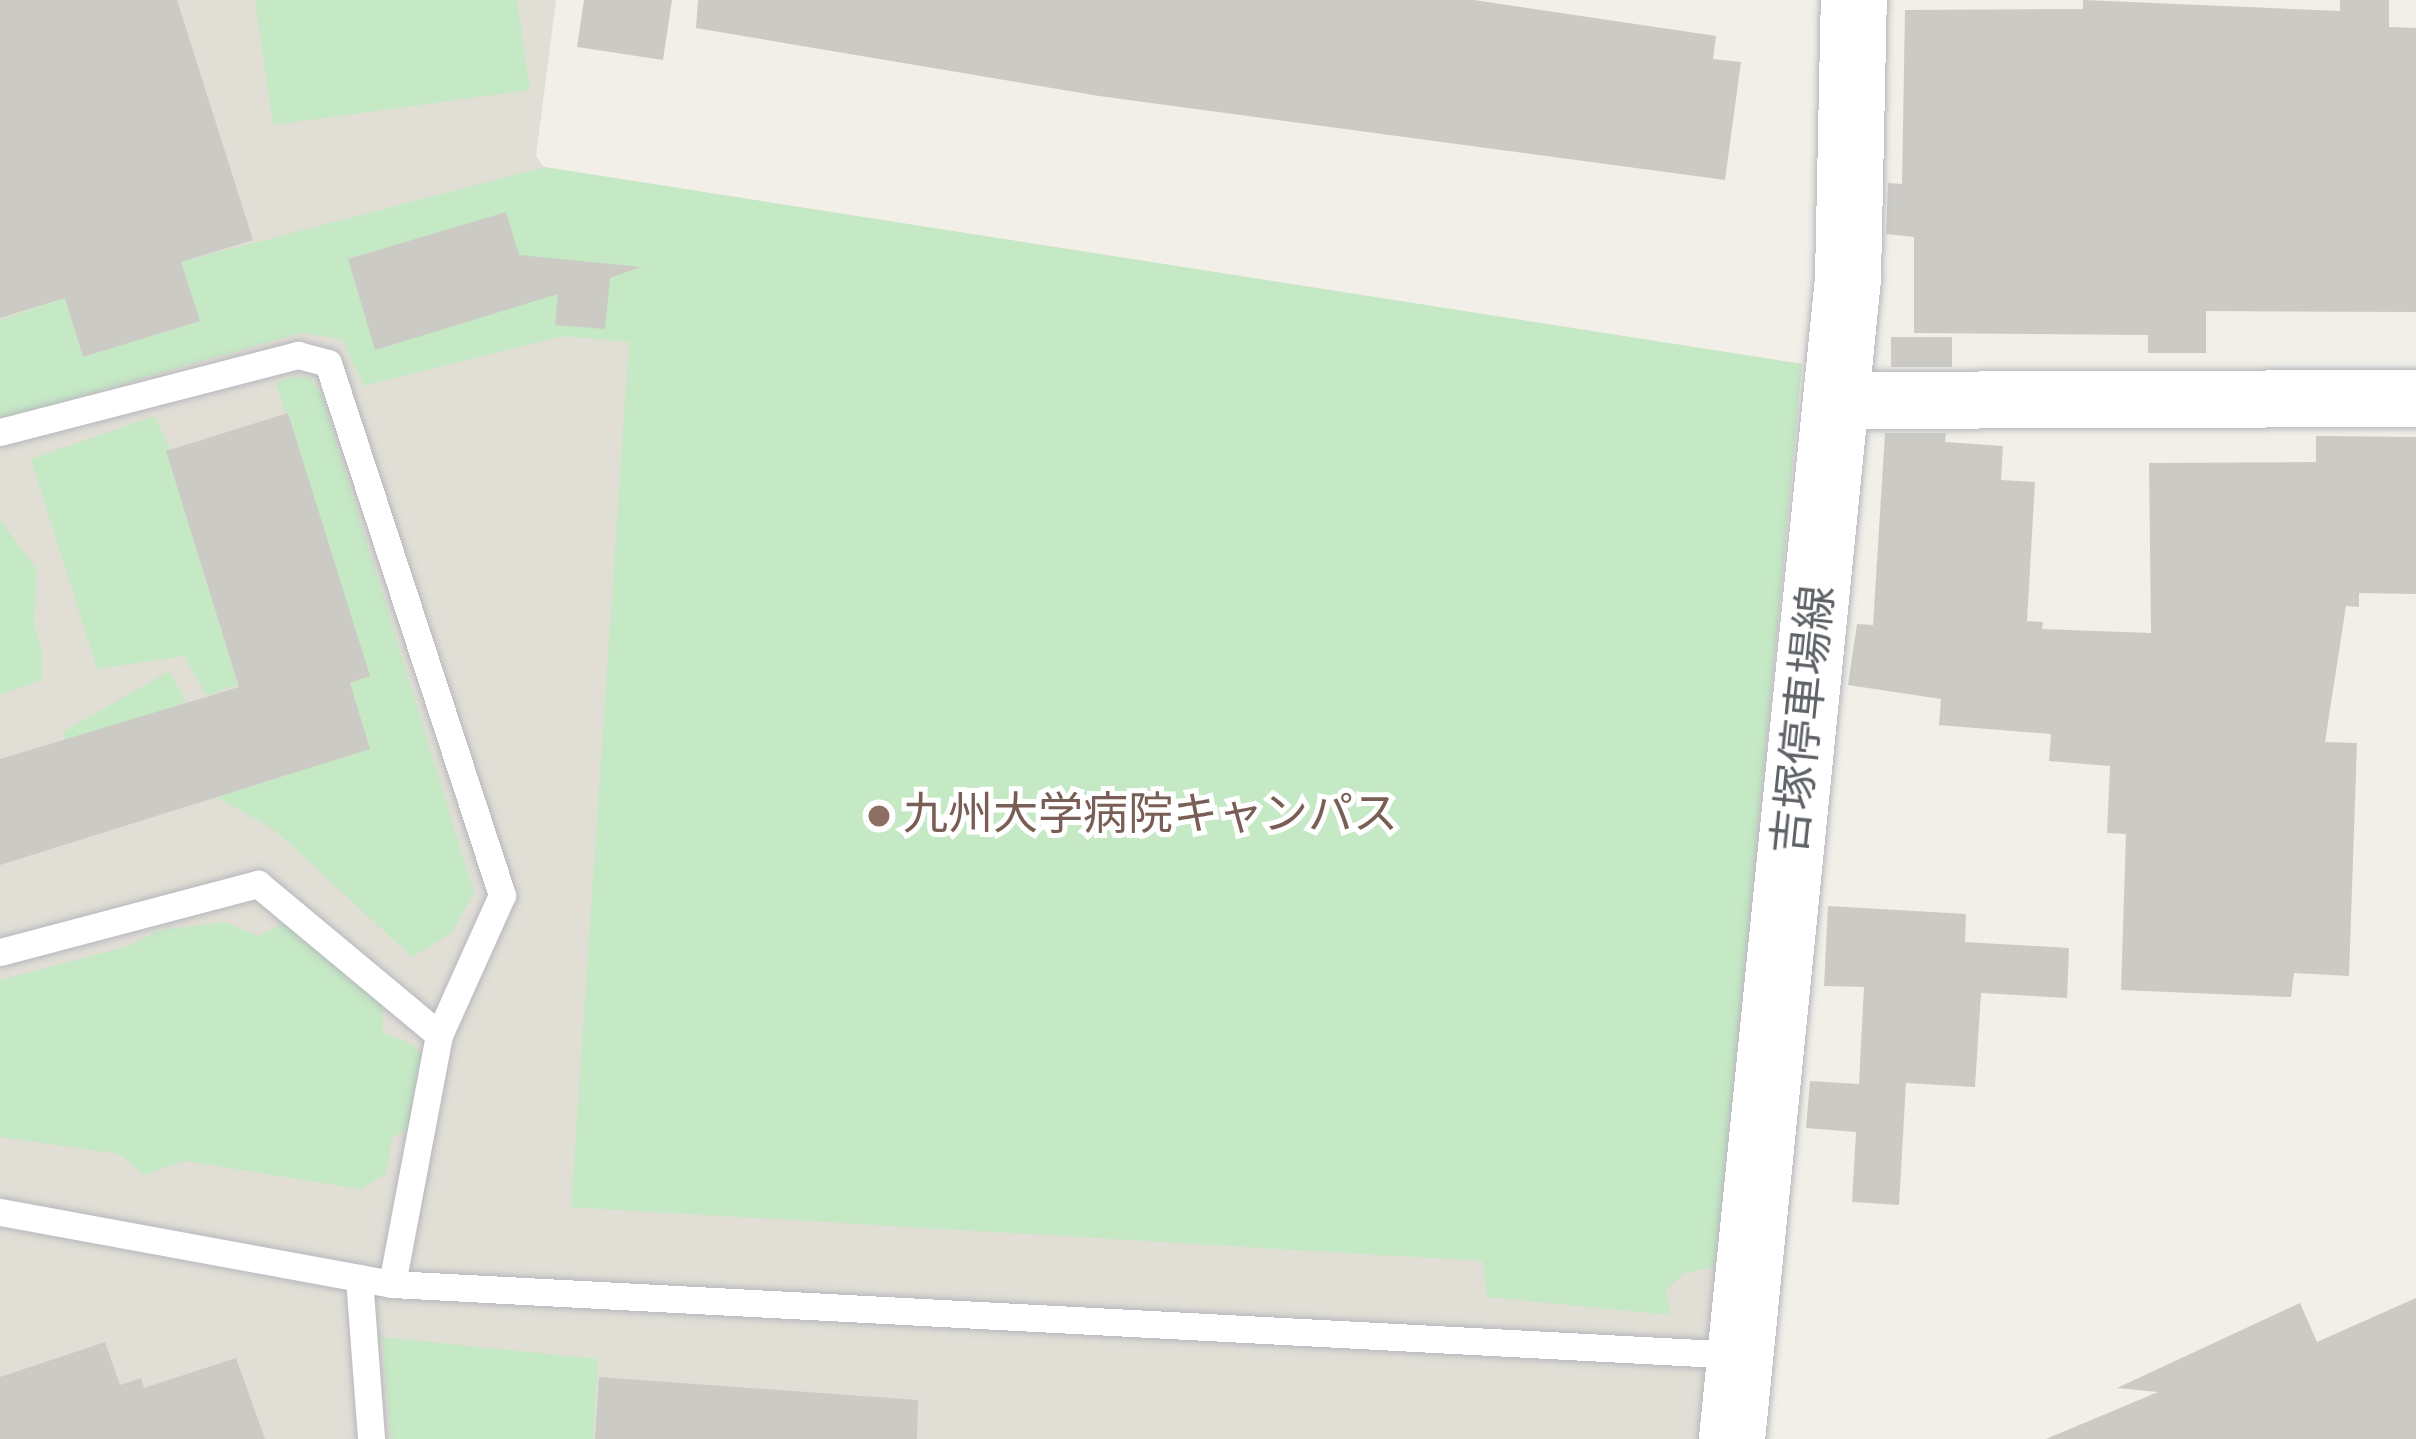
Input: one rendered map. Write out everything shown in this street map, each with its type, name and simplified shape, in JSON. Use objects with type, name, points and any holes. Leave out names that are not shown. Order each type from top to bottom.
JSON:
[{"type":"main road","name":"吉塚停車場線","points":[[1732,1439],[1837,400],[1854,0]]},
{"type":"street","points":[[1837,400],[2416,398]]},
{"type":"lane","points":[[0,432],[298,356],[328,364],[502,895],[439,1034],[392,1284]]},
{"type":"lane","points":[[0,952],[258,884],[439,1034]]},
{"type":"lane","points":[[0,1212],[392,1284],[1742,1355]]},
{"type":"lane","points":[[359,1278],[371,1439]]},
{"type":"shaded area","name":"九州大学病院キャンパス","points":[[0,0],[556,0],[536,156],[544,167],[1802,364],[1704,1439],[0,1439]]},
{"type":"green space","points":[[255,0],[517,0],[530,90],[273,125]]},
{"type":"green space","points":[[544,167],[1802,364],[1716,1267],[1684,1273],[1666,1290],[1670,1315],[1487,1297],[1483,1261],[571,1207],[629,342],[564,336],[364,386],[342,339],[301,333],[0,419],[0,320],[65,298],[84,357],[200,321],[181,262]]},
{"type":"green space","points":[[309,377],[322,396],[474,893],[452,933],[412,957],[276,831],[217,797],[370,749],[350,683],[369,676],[276,383]]},
{"type":"green space","points":[[155,416],[177,464],[180,497],[238,685],[207,696],[184,656],[97,669],[31,459]]},
{"type":"green space","points":[[0,520],[37,570],[34,625],[42,652],[42,680],[0,695]]},
{"type":"green space","points":[[169,671],[186,700],[79,762],[62,732]]},
{"type":"green space","points":[[226,922],[258,936],[286,922],[347,969],[346,979],[382,998],[383,1033],[412,1044],[426,1060],[422,1120],[392,1138],[386,1174],[360,1189],[185,1161],[144,1175],[119,1154],[0,1137],[0,980],[129,946],[160,930]]},
{"type":"green space","points":[[382,1337],[598,1359],[593,1439],[391,1439]]},
{"type":"building","points":[[0,0],[177,0],[253,240],[181,262],[200,321],[83,357],[65,298],[0,318]]},
{"type":"building","points":[[584,0],[672,0],[663,60],[577,47]]},
{"type":"building","points":[[698,0],[1474,0],[1716,36],[1713,59],[1741,62],[1725,180],[1099,96],[696,28]]},
{"type":"building","points":[[2083,0],[2340,11],[2340,0],[2389,0],[2389,27],[2416,28],[2416,312],[2206,311],[2206,353],[2148,353],[2148,335],[1914,333],[1914,237],[1886,234],[1888,183],[1902,184],[1905,10],[2083,9]]},
{"type":"building","points":[[506,212],[519,255],[641,267],[610,278],[605,329],[555,325],[558,294],[375,350],[348,259]]},
{"type":"building","points":[[1891,337],[1952,337],[1952,367],[1891,367]]},
{"type":"building","points":[[288,413],[370,676],[350,683],[370,749],[0,865],[0,759],[239,687],[166,451]]},
{"type":"building","points":[[1885,433],[1946,433],[1945,442],[2003,446],[2001,480],[2035,482],[2027,621],[2043,622],[2042,629],[2151,633],[2149,463],[2316,462],[2316,436],[2416,437],[2416,594],[2359,593],[2359,607],[2346,606],[2325,742],[2357,743],[2349,976],[2294,973],[2291,997],[2121,990],[2126,834],[2107,833],[2110,766],[2049,761],[2051,734],[1939,725],[1941,699],[1848,685],[1857,624],[1873,625]]},
{"type":"building","points":[[1828,906],[1966,914],[1965,942],[2069,948],[2067,998],[1981,993],[1975,1087],[1906,1083],[1899,1205],[1852,1202],[1856,1132],[1806,1128],[1810,1081],[1859,1084],[1864,987],[1824,986]]},
{"type":"building","points":[[2416,1298],[2416,1439],[2046,1439],[2158,1392],[2117,1388],[2300,1303],[2317,1342]]},
{"type":"building","points":[[105,1342],[120,1385],[141,1378],[144,1388],[236,1358],[265,1439],[0,1439],[0,1377]]},
{"type":"building","points":[[599,1377],[918,1400],[917,1439],[595,1439]]},
{"type":"place","name":"九州大学病院キャンパス","points":[[879,816]]}]
